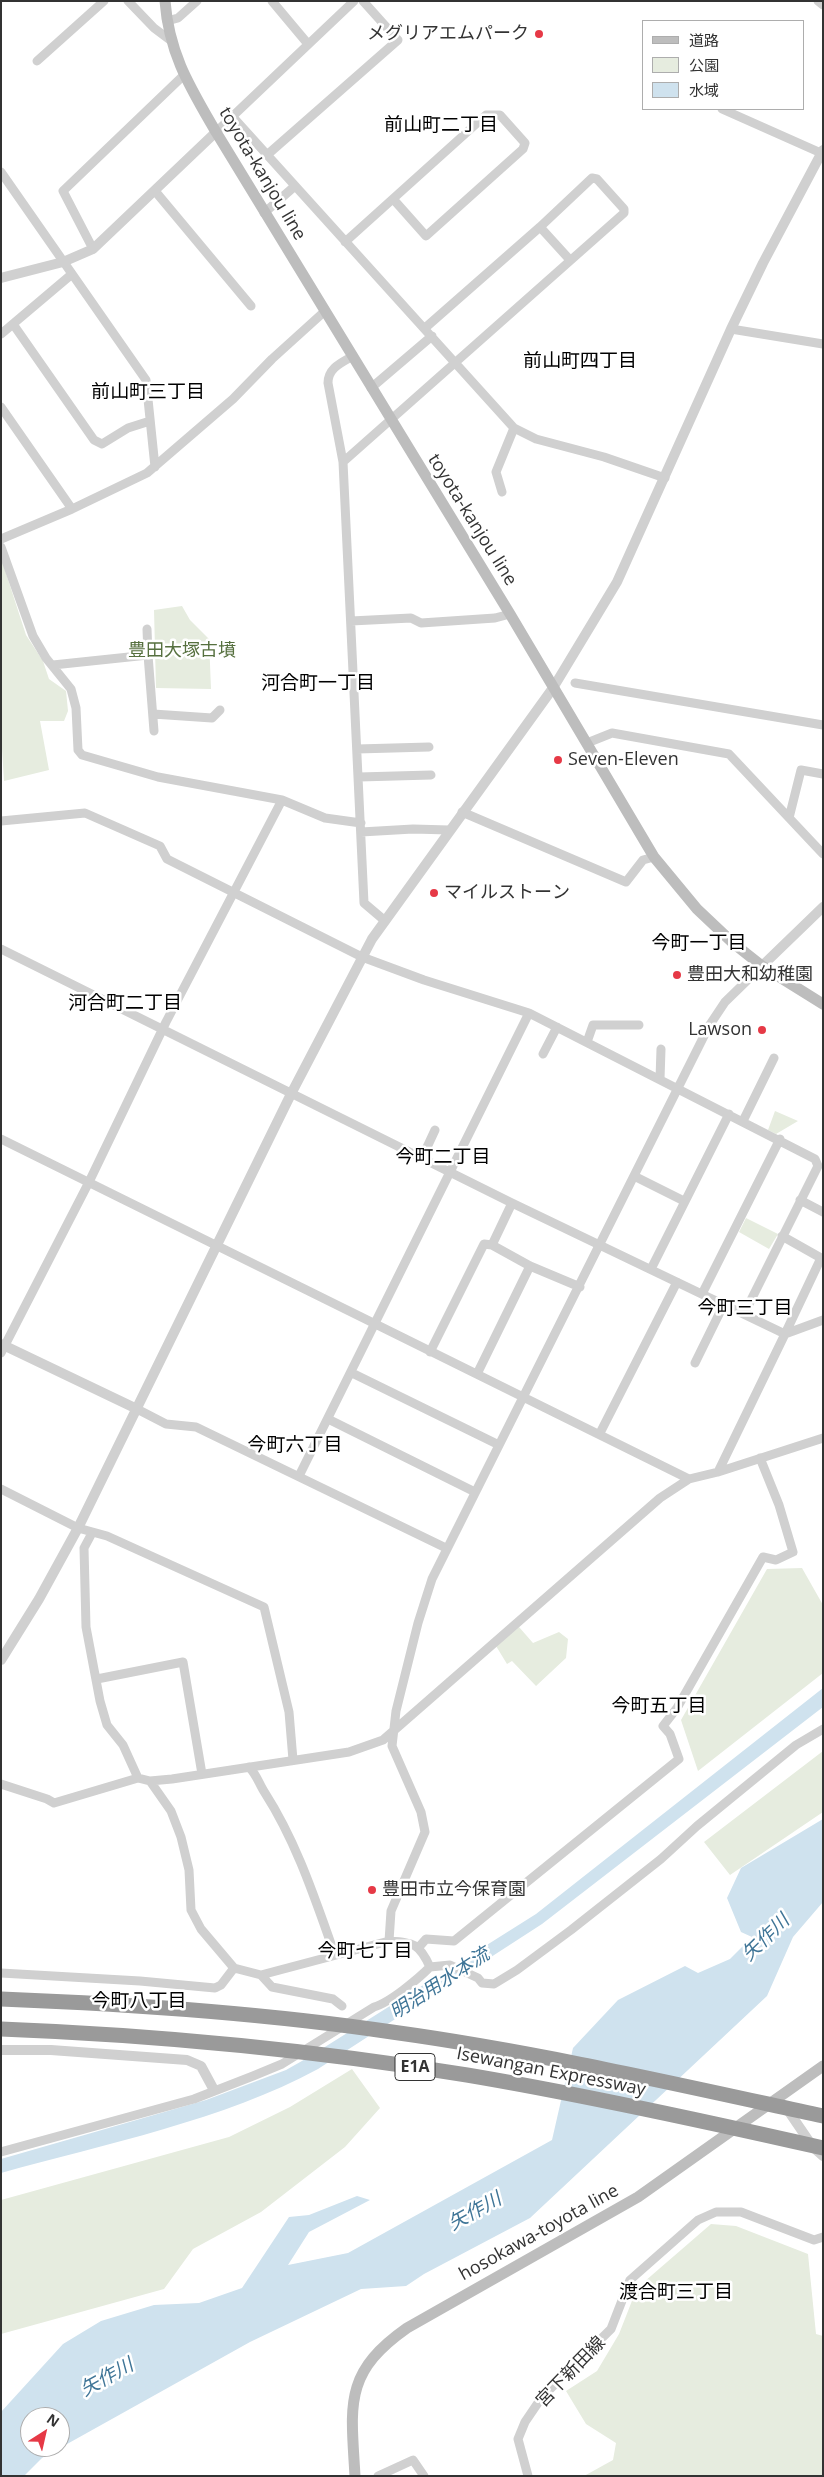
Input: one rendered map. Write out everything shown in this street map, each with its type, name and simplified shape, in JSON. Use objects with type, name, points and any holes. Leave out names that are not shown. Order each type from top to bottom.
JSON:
[{"type":"highway","name":"Isewangan Expressway","points":[[1,1998],[218,2011],[392,2032],[568,2063],[823,2116]]},
{"type":"highway","name":"Isewangan Expressway","points":[[1,2029],[212,2042],[386,2063],[553,2091],[823,2148]]},
{"type":"main road","name":"toyota-kanjou line","points":[[165,1],[170,40],[184,76],[216,132],[510,614],[654,856],[697,909],[733,943],[762,966],[823,1004]]},
{"type":"main road","name":"hosokawa-toyota line","points":[[355,2476],[352,2416],[354,2392],[362,2372],[383,2345],[407,2328],[638,2197],[823,2066]]},
{"type":"street","points":[[37,62],[104,1]]},
{"type":"street","points":[[128,1],[154,28],[170,40]]},
{"type":"street","points":[[167,21],[178,18],[197,1]]},
{"type":"street","points":[[272,1],[308,44]]},
{"type":"street","points":[[1,278],[62,262],[93,249],[354,1]]},
{"type":"street","points":[[268,155],[398,40],[363,1]]},
{"type":"street","points":[[818,1],[823,5]]},
{"type":"street","points":[[93,249],[63,192],[184,76]]},
{"type":"street","points":[[1,1660],[39,1600],[78,1528],[291,1094],[362,957],[384,920],[553,688],[617,582],[731,329],[763,262],[822,152],[724,110]]},
{"type":"street","points":[[345,242],[394,200],[486,115],[500,115],[525,143],[522,148],[426,236],[394,200]]},
{"type":"street","points":[[232,116],[514,428],[536,439],[594,454],[665,478]]},
{"type":"street","points":[[1,172],[146,380],[155,467]]},
{"type":"street","points":[[344,462],[624,213],[624,209],[597,179],[592,178],[540,227],[425,328]]},
{"type":"street","points":[[264,213],[295,186]]},
{"type":"street","points":[[155,191],[251,306]]},
{"type":"street","points":[[540,227],[570,260]]},
{"type":"street","points":[[1,334],[72,274]]},
{"type":"street","points":[[1,539],[72,508],[155,467],[233,399],[272,359],[325,311]]},
{"type":"street","points":[[13,324],[94,440],[102,444],[128,428],[150,421]]},
{"type":"street","points":[[731,329],[823,344]]},
{"type":"street","points":[[371,388],[432,336]]},
{"type":"street","points":[[353,356],[333,369],[328,375],[344,462],[364,903],[384,920]]},
{"type":"street","points":[[1,407],[72,508]]},
{"type":"street","points":[[502,492],[496,472],[514,428]]},
{"type":"street","points":[[1,547],[33,636],[46,658],[53,664],[71,690],[76,708],[78,750],[82,756],[158,777],[282,800],[325,818],[361,828],[449,830]]},
{"type":"street","points":[[351,621],[411,618],[421,623],[495,618],[510,614]]},
{"type":"street","points":[[147,629],[154,731]]},
{"type":"street","points":[[53,664],[148,655]]},
{"type":"street","points":[[575,683],[823,725]]},
{"type":"street","points":[[153,714],[212,718],[220,710]]},
{"type":"street","points":[[586,743],[612,733],[730,754],[823,854]]},
{"type":"street","points":[[357,749],[428,747]]},
{"type":"street","points":[[789,818],[801,770],[823,774]]},
{"type":"street","points":[[358,777],[431,775]]},
{"type":"street","points":[[282,800],[163,1030],[89,1182],[3,1348],[166,1424],[196,1426],[446,1548]]},
{"type":"street","points":[[462,812],[626,882],[643,860],[654,856]]},
{"type":"street","points":[[1,821],[85,813],[160,846],[167,859],[233,894],[362,957],[424,980],[529,1013],[819,1160],[818,1166],[744,1314]]},
{"type":"street","points":[[389,1941],[391,1911],[424,1832],[421,1812],[392,1746],[396,1711],[418,1623],[432,1580],[446,1548],[580,1287],[709,1026],[725,1002],[823,907]]},
{"type":"street","points":[[1,949],[599,1246],[785,1334],[823,1320]]},
{"type":"street","points":[[299,1476],[352,1373],[449,1171],[529,1013]]},
{"type":"street","points":[[587,1042],[593,1025],[639,1025]]},
{"type":"street","points":[[543,1054],[557,1027]]},
{"type":"street","points":[[660,1079],[661,1049]]},
{"type":"street","points":[[743,1121],[774,1058]]},
{"type":"street","points":[[651,1269],[729,1114]]},
{"type":"street","points":[[422,1158],[435,1130]]},
{"type":"street","points":[[1,1139],[430,1352],[600,1433],[689,1479]]},
{"type":"street","points":[[702,1294],[780,1139]]},
{"type":"street","points":[[634,1176],[684,1201]]},
{"type":"street","points":[[800,1200],[823,1212]]},
{"type":"street","points":[[492,1245],[512,1203]]},
{"type":"street","points":[[718,1472],[821,1258],[782,1236]]},
{"type":"street","points":[[430,1352],[484,1244],[492,1245],[530,1266],[580,1287]]},
{"type":"street","points":[[477,1374],[530,1266]]},
{"type":"street","points":[[600,1433],[677,1282]]},
{"type":"street","points":[[695,1363],[724,1304]]},
{"type":"street","points":[[352,1373],[499,1445]]},
{"type":"street","points":[[328,1419],[475,1492]]},
{"type":"street","points":[[1,1784],[54,1803],[138,1778],[150,1781],[349,1752],[383,1740],[660,1498],[689,1479],[718,1472],[823,1438]]},
{"type":"street","points":[[419,1947],[426,1939],[454,1941],[679,1759],[670,1734],[663,1726],[678,1708],[763,1556],[776,1560],[793,1552],[779,1505],[760,1458]]},
{"type":"street","points":[[1,1489],[78,1528],[107,1536],[264,1607],[289,1712],[293,1760]]},
{"type":"street","points":[[92,1533],[84,1548],[86,1627],[100,1700],[107,1725],[123,1745],[138,1778]]},
{"type":"street","points":[[97,1679],[183,1662],[202,1774]]},
{"type":"street","points":[[1,2152],[194,2099],[282,2064],[374,2007],[382,2004],[419,1978],[430,1967],[450,1965],[478,1978],[482,1984],[494,1984],[517,1970],[661,1859],[697,1826],[796,1745],[823,1729]]},
{"type":"street","points":[[249,1767],[255,1773],[280,1814],[306,1875],[335,1955]]},
{"type":"street","points":[[150,1781],[171,1811],[181,1837],[189,1870],[191,1910],[201,1929],[234,1968],[261,1976],[272,1987],[333,1999],[342,2006]]},
{"type":"street","points":[[261,1976],[389,1941],[408,1943],[419,1947],[430,1967]]},
{"type":"street","points":[[1,1974],[140,1981],[215,1988],[221,1985],[234,1968]]},
{"type":"street","points":[[1,2050],[51,2050],[186,2060],[201,2066],[214,2090]]},
{"type":"street","points":[[779,2097],[813,2147],[823,2156]]},
{"type":"street","name":"宮下新田線","points":[[528,2476],[518,2439],[533,2410],[542,2397],[611,2330],[630,2280],[698,2220],[716,2212],[741,2212],[814,2240],[823,2237]]},
{"type":"street","points":[[378,2476],[413,2460],[424,2476]]},
{"type":"green space","points":[[1,558],[26,635],[43,661],[49,679],[66,691],[68,711],[64,721],[40,721],[49,770],[4,781],[1,732]]},
{"type":"green space","name":"豊田大塚古墳","points":[[182,606],[190,620],[209,639],[211,689],[156,688],[154,610]]},
{"type":"green space","points":[[775,1111],[798,1121],[776,1134],[768,1130]]},
{"type":"green space","points":[[746,1218],[778,1234],[769,1249],[739,1232]]},
{"type":"green space","points":[[802,1568],[823,1605],[823,1673],[698,1771],[681,1720],[767,1569]]},
{"type":"green space","points":[[519,1627],[533,1643],[559,1632],[568,1639],[566,1658],[536,1686],[512,1661],[507,1664],[496,1646]]},
{"type":"green space","points":[[823,1751],[823,1812],[730,1875],[704,1842]]},
{"type":"green space","points":[[352,2069],[380,2108],[345,2147],[261,2212],[193,2249],[164,2289],[1,2334],[1,2200],[229,2137],[290,2107]]},
{"type":"green space","points":[[711,2224],[736,2226],[808,2254],[816,2334],[823,2336],[823,2476],[584,2476],[613,2460],[616,2443],[586,2424],[566,2391],[597,2371],[619,2334],[637,2288]]},
{"type":"water","name":"明治用水本流","points":[[823,1688],[823,1707],[542,1924],[318,2069],[282,2087],[204,2117],[1,2173],[1,2159],[206,2100],[286,2070],[309,2057],[536,1914]]},
{"type":"water","name":"矢作川","points":[[823,1819],[823,1902],[793,1937],[767,1996],[530,2218],[424,2274],[406,2286],[361,2289],[250,2342],[70,2442],[70,2407],[20,2407],[20,2457],[44,2457],[24,2476],[1,2476],[1,2412],[63,2344],[101,2321],[154,2305],[199,2303],[242,2288],[289,2217],[309,2215],[357,2196],[370,2200],[309,2232],[288,2265],[348,2253],[552,2140],[573,2048],[618,2000],[685,1966],[698,1973],[730,1959],[752,1937],[741,1932],[727,1898],[741,1868]]},
{"type":"place","name":"メグリアエムパーク","points":[[539,34]]},
{"type":"place","name":"Seven-Eleven","points":[[558,760]]},
{"type":"place","name":"マイルストーン","points":[[434,893]]},
{"type":"place","name":"豊田大和幼稚園","points":[[677,975]]},
{"type":"place","name":"Lawson","points":[[762,1030]]},
{"type":"place","name":"豊田市立今保育園","points":[[372,1890]]},
{"type":"district","name":"前山町二丁目","points":[[441,126]]},
{"type":"district","name":"前山町四丁目","points":[[580,362]]},
{"type":"district","name":"前山町三丁目","points":[[148,393]]},
{"type":"district","name":"河合町一丁目","points":[[318,684]]},
{"type":"district","name":"今町一丁目","points":[[699,944]]},
{"type":"district","name":"河合町二丁目","points":[[125,1004]]},
{"type":"district","name":"今町二丁目","points":[[443,1158]]},
{"type":"district","name":"今町三丁目","points":[[745,1309]]},
{"type":"district","name":"今町六丁目","points":[[295,1446]]},
{"type":"district","name":"今町五丁目","points":[[659,1707]]},
{"type":"district","name":"今町七丁目","points":[[365,1952]]},
{"type":"district","name":"今町八丁目","points":[[139,2002]]},
{"type":"district","name":"渡合町三丁目","points":[[676,2293]]}]
